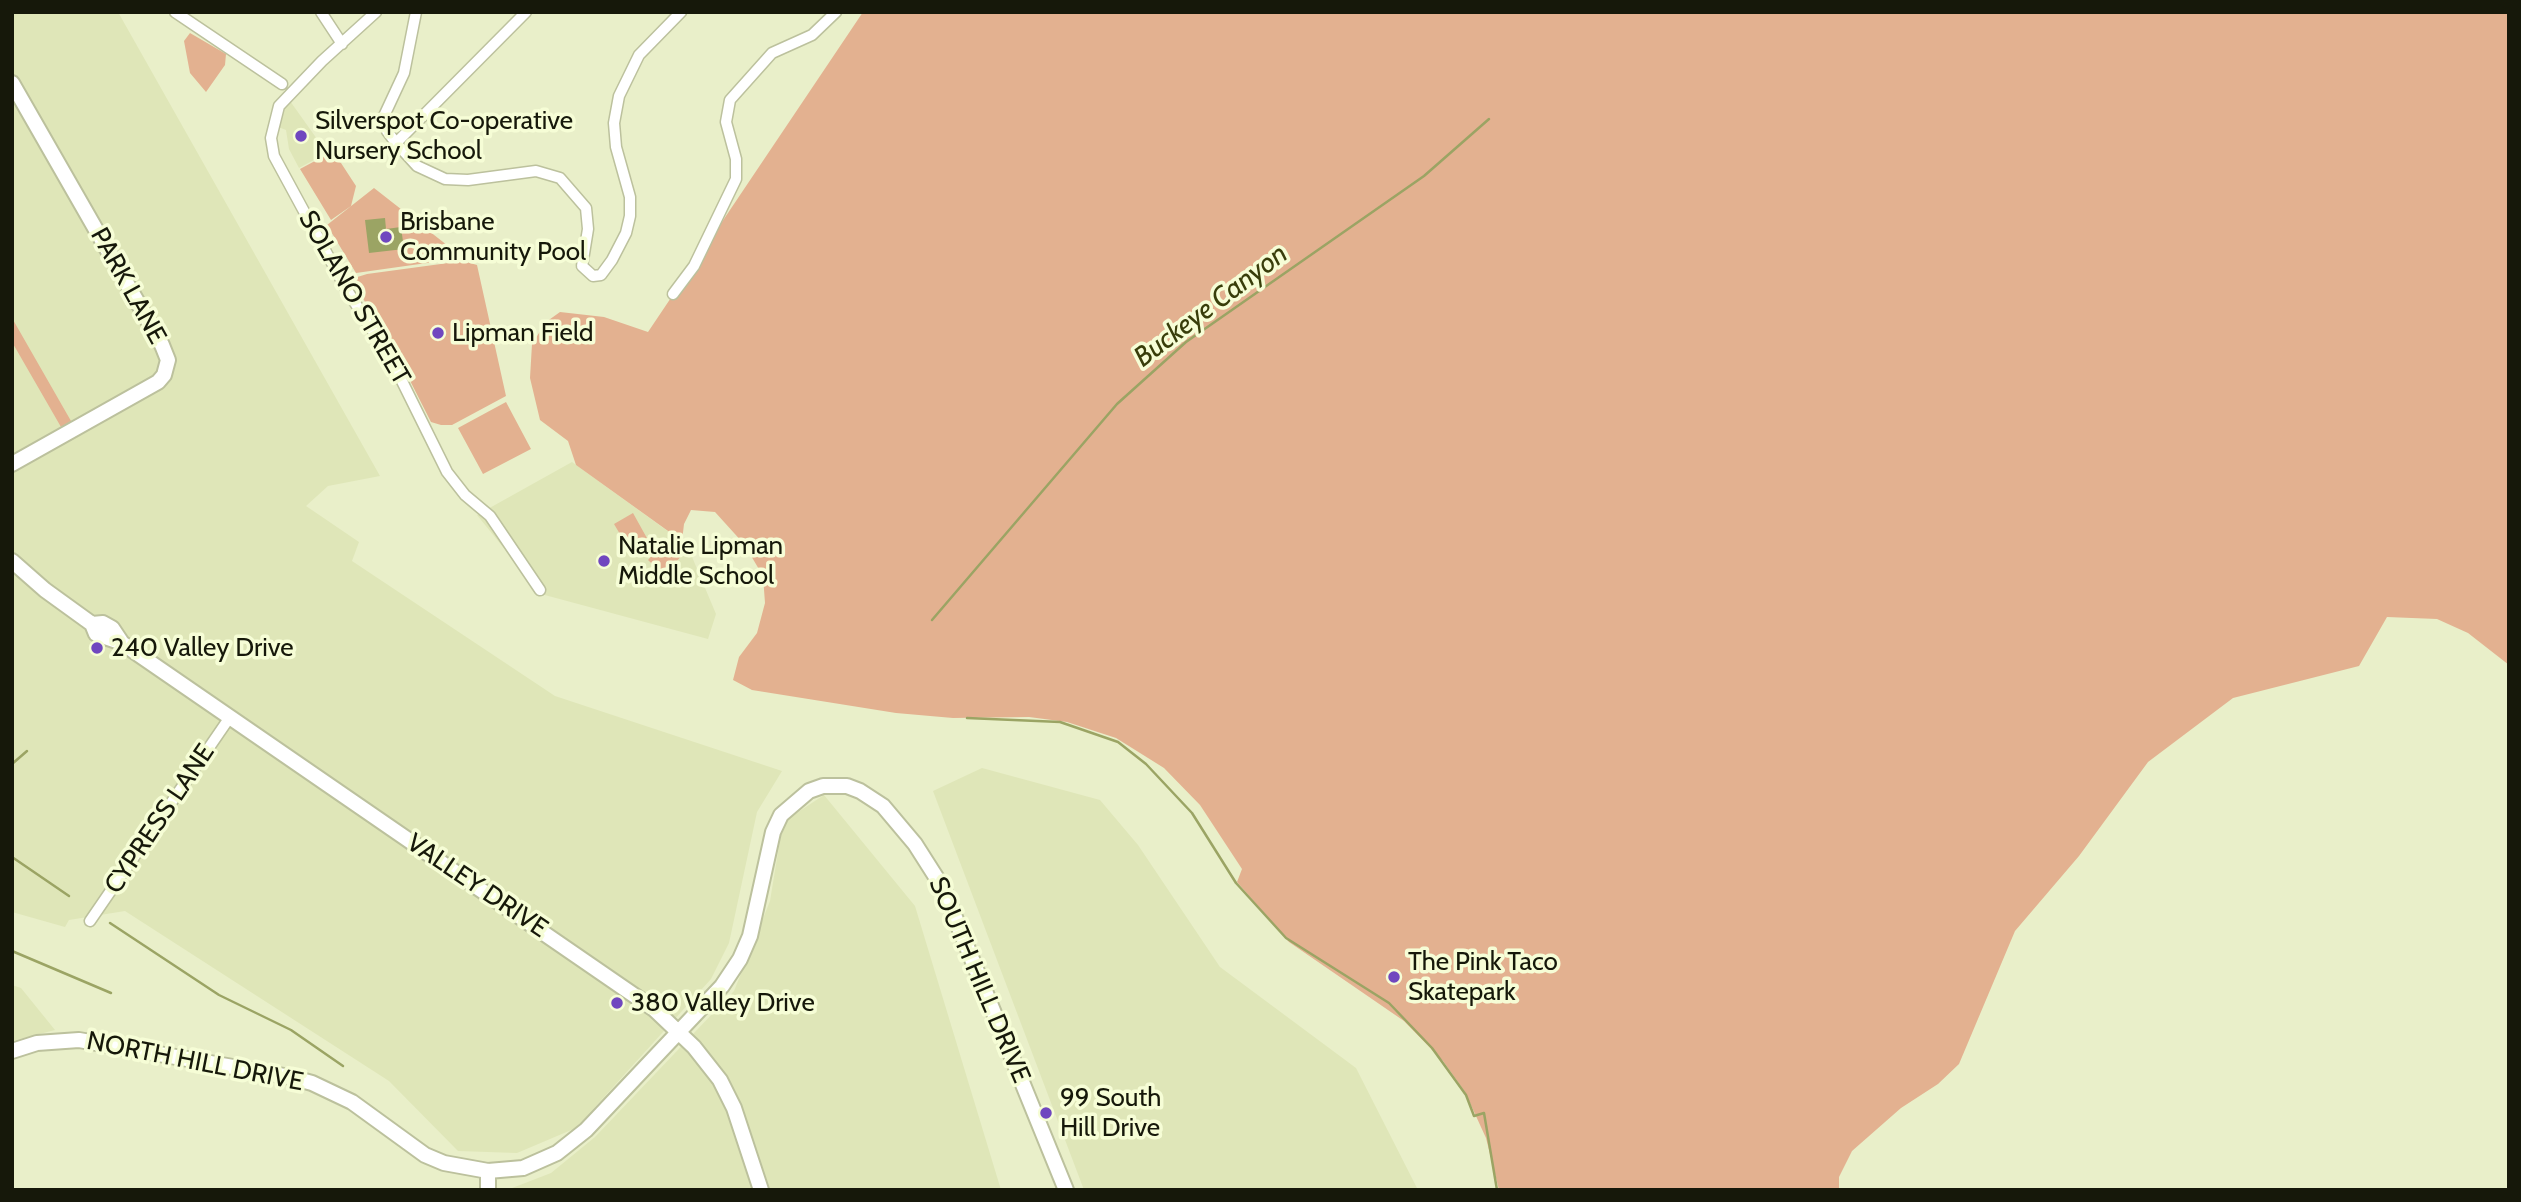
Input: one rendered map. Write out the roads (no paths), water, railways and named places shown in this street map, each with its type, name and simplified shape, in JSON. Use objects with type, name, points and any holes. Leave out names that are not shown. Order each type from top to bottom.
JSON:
[{"type":"street","points":[[175,12],[282,84]]},
{"type":"street","points":[[321,12],[342,44]]},
{"type":"street","name":"SOLANO STREET","points":[[376,12],[279,106],[271,138],[274,156],[345,287],[393,363],[447,472],[465,495],[490,516],[540,590]]},
{"type":"street","points":[[416,12],[404,73],[384,116],[387,131],[416,166],[445,178],[468,180],[536,171],[560,178],[575,191],[587,212],[588,236],[582,266],[590,275],[601,275],[623,240],[631,209],[615,147],[614,123],[619,96],[639,55],[681,12]]},
{"type":"street","points":[[396,143],[526,12]]},
{"type":"street","points":[[673,294],[699,257],[736,179],[736,159],[726,122],[730,100],[772,53],[812,35],[836,12]]},
{"type":"street","name":"PARK LANE","points":[[12,464],[159,382],[167,369],[168,360],[162,345],[13,86]]},
{"type":"street","name":"VALLEY DRIVE","points":[[12,561],[45,590],[92,624],[96,634],[122,643],[230,716],[627,989],[679,1032],[707,1062],[725,1090],[761,1190]]},
{"type":"street","name":"CYPRESS LANE","points":[[90,920],[230,716]]},
{"type":"street","name":"SOUTH HILL DRIVE","points":[[679,1032],[722,986],[744,951],[773,832],[781,815],[809,791],[823,786],[847,786],[860,791],[883,806],[897,822],[943,888],[1066,1190]]},
{"type":"street","name":"NORTH HILL DRIVE","points":[[12,1051],[37,1043],[79,1040],[290,1077],[312,1083],[352,1102],[425,1155],[455,1167],[488,1171],[523,1168],[568,1146],[679,1032]]},
{"type":"street","points":[[488,1171],[488,1190]]},
{"type":"waterway","name":"Buckeye Canyon","points":[[932,620],[1117,404],[1186,342],[1424,176],[1489,119]]},
{"type":"waterway","points":[[967,718],[1060,722],[1118,742],[1146,764],[1192,813],[1236,883],[1286,938],[1389,1003],[1432,1048],[1466,1095],[1474,1116],[1484,1113],[1497,1190]]},
{"type":"waterway","points":[[12,764],[27,751]]},
{"type":"waterway","points":[[12,857],[69,896]]},
{"type":"waterway","points":[[110,923],[219,995],[291,1030],[343,1066]]},
{"type":"waterway","points":[[12,951],[111,993]]},
{"type":"place","name":"Silverspot Co-operative Nursery School","points":[[301,136]]},
{"type":"place","name":"Brisbane Community Pool","points":[[386,237]]},
{"type":"place","name":"Lipman Field","points":[[438,333]]},
{"type":"place","name":"Natalie Lipman Middle School","points":[[604,561]]},
{"type":"place","name":"240 Valley Drive","points":[[97,648]]},
{"type":"place","name":"The Pink Taco Skatepark","points":[[1394,977]]},
{"type":"place","name":"380 Valley Drive","points":[[617,1003]]},
{"type":"place","name":"99 South Hill Drive","points":[[1046,1113]]}]
